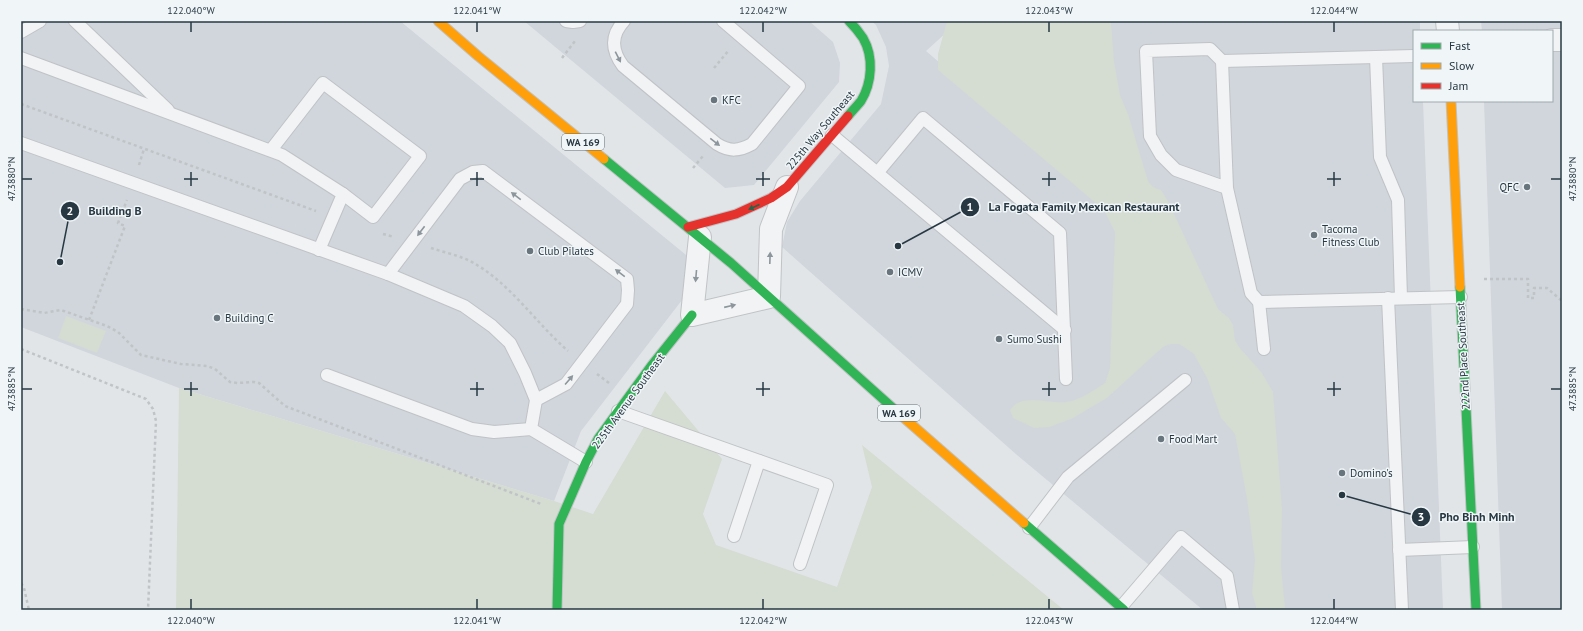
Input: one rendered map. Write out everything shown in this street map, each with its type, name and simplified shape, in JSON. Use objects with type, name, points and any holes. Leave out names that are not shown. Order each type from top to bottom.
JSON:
[{"type":"street","name":"WA 169","points":[[438,21],[478,56],[694,232],[1122,609]]},
{"type":"street","name":"225th Way Southeast","points":[[787,186],[832,135],[866,93],[870,72],[868,50],[862,38],[849,21]]},
{"type":"street","name":"222nd Place Southeast","points":[[1451,102],[1476,610]]},
{"type":"street","points":[[787,186],[771,229],[769,297],[692,315],[694,232],[753,207],[771,198],[787,186]]},
{"type":"street","name":"225th Avenue Southeast","points":[[557,610],[559,524],[586,462],[598,439],[618,411],[692,315]]},
{"type":"lane","points":[[21,32],[40,21]]},
{"type":"lane","points":[[75,21],[171,113]]},
{"type":"lane","points":[[566,21],[580,21]]},
{"type":"lane","points":[[624,21],[616,32],[614,50],[616,57],[623,66],[725,149],[733,151],[743,149],[752,144],[799,86],[723,21]]},
{"type":"lane","points":[[1226,188],[1176,170],[1160,155],[1150,136],[1146,51],[1210,49],[1222,61],[1226,188],[1250,293],[1259,302],[1264,349]]},
{"type":"lane","points":[[1222,61],[1413,56]]},
{"type":"lane","points":[[1376,57],[1380,158],[1398,200],[1401,298]]},
{"type":"lane","points":[[21,58],[271,150],[282,155],[343,194],[374,217],[420,156],[323,83],[271,150]]},
{"type":"lane","points":[[878,172],[923,118],[1060,233],[1066,379]]},
{"type":"lane","points":[[832,135],[878,172],[1064,330]]},
{"type":"lane","points":[[21,143],[388,274],[464,306],[492,326],[510,343],[525,372],[536,400],[531,429]]},
{"type":"lane","points":[[388,274],[460,179],[473,172],[483,171],[627,279],[627,304],[566,384],[536,400]]},
{"type":"lane","points":[[319,250],[343,194]]},
{"type":"lane","points":[[1259,302],[1461,297]]},
{"type":"lane","points":[[1388,298],[1402,610]]},
{"type":"lane","points":[[327,375],[472,428],[494,432],[531,429],[586,462]]},
{"type":"lane","points":[[1029,528],[1068,477],[1185,380]]},
{"type":"lane","points":[[618,411],[827,485],[800,564]]},
{"type":"lane","points":[[734,536],[759,461]]},
{"type":"lane","points":[[1122,609],[1181,537],[1227,576],[1233,610]]},
{"type":"lane","points":[[1399,550],[1473,547]]},
{"type":"path","points":[[89,320],[125,226],[118,223],[144,149]]},
{"type":"path","points":[[1486,279],[1528,279],[1528,298],[1534,298],[1534,288],[1548,288],[1562,300]]},
{"type":"path","points":[[21,309],[44,313],[61,310],[89,320],[118,332],[141,355],[181,364],[207,366],[215,369],[230,382],[238,384],[254,382],[259,384],[285,406],[564,513]]},
{"type":"path","points":[[21,349],[146,400],[153,409],[156,421],[148,610]]},
{"type":"path","points":[[21,583],[24,588],[29,610]]},
{"type":"shaded area","points":[[21,21],[400,21],[691,259],[699,278],[581,431],[554,501],[179,388],[21,327]]},
{"type":"shaded area","points":[[524,21],[809,21],[833,42],[840,63],[839,82],[754,185],[725,188]]},
{"type":"shaded area","points":[[871,21],[959,21],[926,51],[1121,218],[1177,323],[1108,97],[1106,21],[1420,21],[1420,30],[1413,30],[1413,102],[1423,102],[1443,610],[1203,610],[1017,455],[782,247],[787,222],[800,201],[881,104],[889,66],[886,47],[876,25]]},
{"type":"shaded area","points":[[947,21],[1109,21],[1111,23],[1114,61],[1120,95],[1128,114],[1148,181],[1153,187],[1161,190],[1169,203],[1218,309],[1229,318],[1233,325],[1235,340],[1239,347],[1262,373],[1273,392],[1282,509],[1281,567],[1285,607],[1282,610],[1257,610],[1252,593],[1255,560],[1247,499],[1235,434],[1221,418],[1207,378],[1194,354],[1179,344],[1170,344],[1163,347],[1107,398],[1073,418],[1050,427],[1034,428],[1013,418],[1010,410],[1021,401],[1071,401],[1087,394],[1105,383],[1110,368],[1115,232],[1104,210],[938,70],[938,54]]},
{"type":"shaded area","points":[[1481,21],[1562,21],[1562,610],[1502,610],[1484,102],[1553,102],[1553,30],[1482,30]]},
{"type":"shaded area","points":[[66,316],[106,331],[97,353],[58,338]]},
{"type":"shaded area","points":[[179,388],[593,514],[665,391],[722,459],[703,514],[716,545],[837,587],[872,487],[862,445],[1064,610],[176,610]]},
{"type":"traffic: fast","points":[[848,116],[865,94],[868,86],[870,70],[867,45],[849,21]]},
{"type":"traffic: fast","points":[[604,159],[731,263],[903,417]]},
{"type":"traffic: fast","points":[[1460,287],[1476,610]]},
{"type":"traffic: fast","points":[[557,610],[559,524],[586,462],[598,439],[652,365],[692,315]]},
{"type":"traffic: fast","points":[[1024,523],[1124,610]]},
{"type":"traffic: slow","points":[[438,21],[478,56],[604,159]]},
{"type":"traffic: slow","points":[[1451,102],[1460,287]]},
{"type":"traffic: slow","points":[[903,417],[1024,523]]},
{"type":"traffic: jam","points":[[688,227],[736,214],[771,198],[787,187],[848,116]]},
{"type":"place","name":"KFC","points":[[714,100]]},
{"type":"place","name":"QFC","points":[[1527,187]]},
{"type":"place","name":"Tacoma Fitness Club","points":[[1314,235]]},
{"type":"place","name":"La Fogata Family Mexican Restaurant","points":[[898,246]]},
{"type":"place","name":"Club Pilates","points":[[530,251]]},
{"type":"place","name":"Building B","points":[[60,262]]},
{"type":"place","name":"ICMV","points":[[890,272]]},
{"type":"place","name":"Building C","points":[[217,318]]},
{"type":"place","name":"Sumo Sushi","points":[[999,339]]},
{"type":"place","name":"Food Mart","points":[[1161,439]]},
{"type":"place","name":"Domino's","points":[[1342,473]]},
{"type":"place","name":"Pho Binh Minh","points":[[1342,495]]}]
